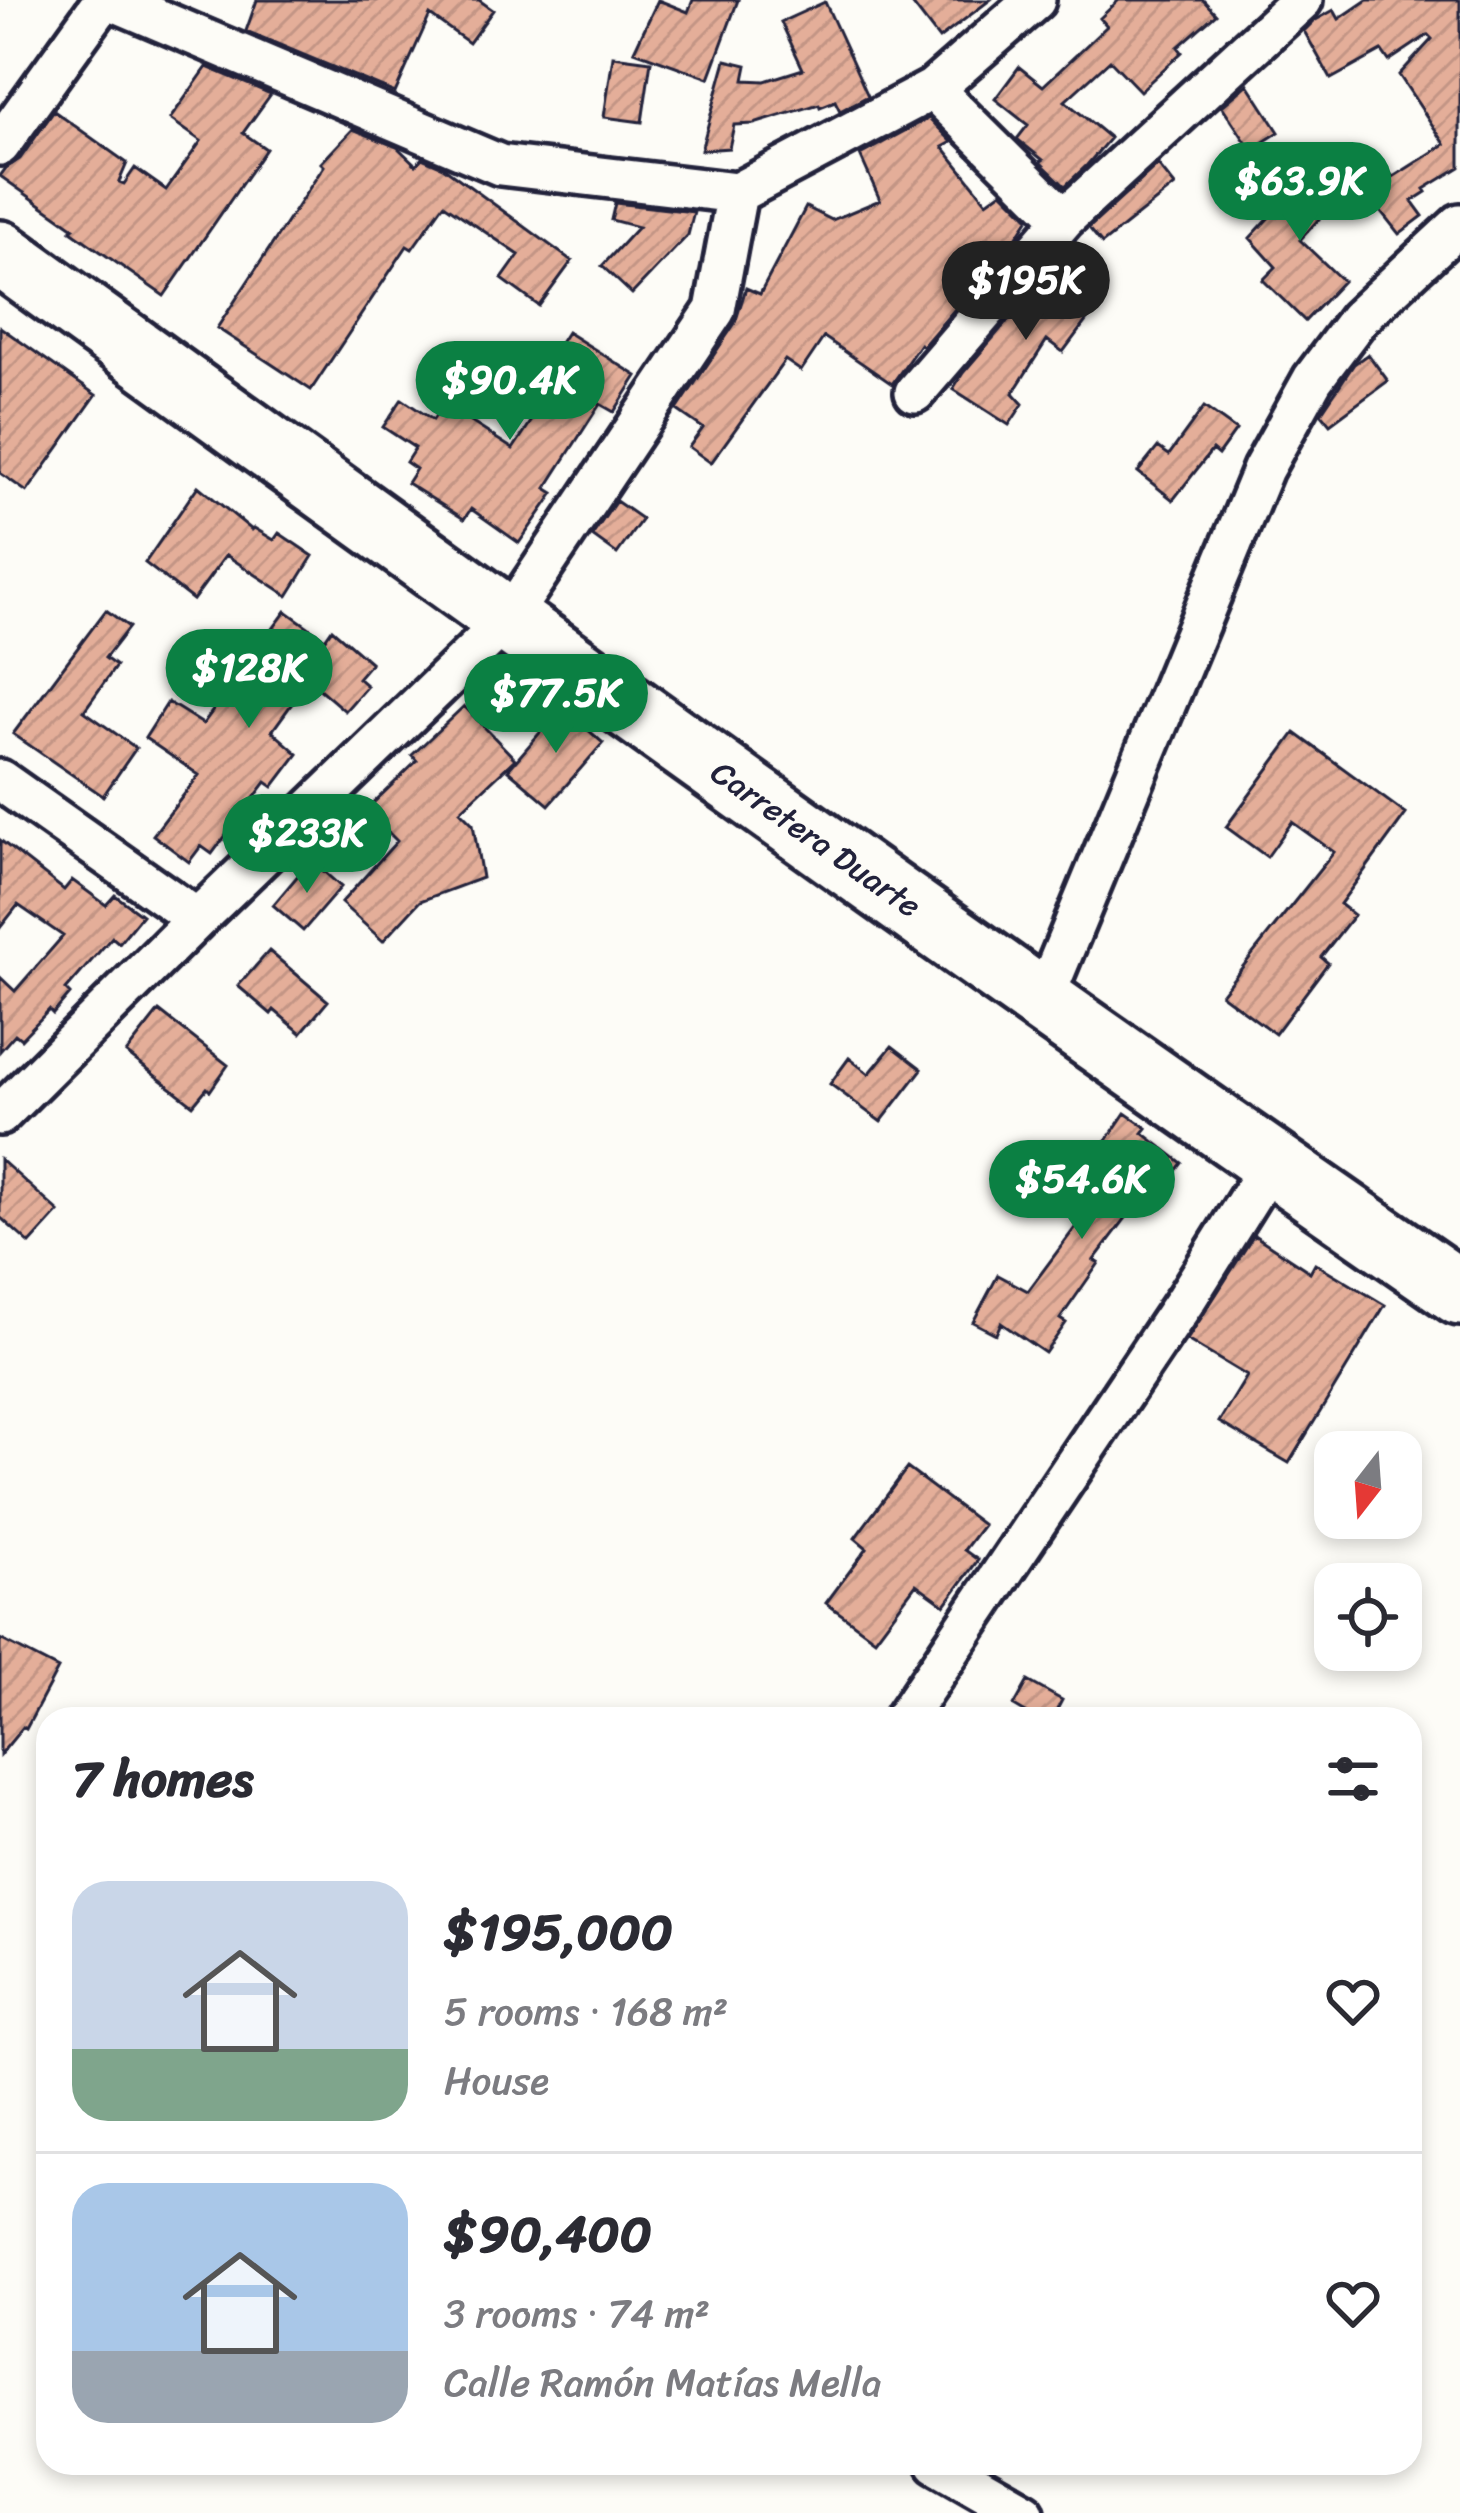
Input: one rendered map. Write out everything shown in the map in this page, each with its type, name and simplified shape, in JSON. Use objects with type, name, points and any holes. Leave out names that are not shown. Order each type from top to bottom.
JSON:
[{"type":"main road","name":"Carretera Duarte","points":[[0,253],[508,620],[1460,1293]]},
{"type":"street","points":[[0,146],[108,0],[500,165],[737,193],[933,89],[1035,0]]},
{"type":"street","points":[[915,392],[1064,219],[1302,0]]},
{"type":"street","points":[[933,89],[1064,219]]},
{"type":"street","points":[[0,1115],[508,620],[715,310],[737,193]]},
{"type":"street","points":[[1043,1000],[1263,469],[1313,379],[1358,319],[1460,224]]},
{"type":"street","points":[[0,780],[197,919]]},
{"type":"street","points":[[912,1707],[1186,1299],[1271,1162]]},
{"type":"street","points":[[959,2475],[1024,2513]]},
{"type":"building","points":[[257,0],[479,0],[493,10],[469,43],[430,15],[395,93],[246,31]]},
{"type":"building","points":[[658,0],[688,12],[693,0],[738,0],[709,78],[634,51]]},
{"type":"building","points":[[909,0],[990,0],[939,39]]},
{"type":"building","points":[[1119,0],[1203,0],[1216,14],[1178,47],[1182,52],[1140,91],[1110,60],[1065,101],[1110,138],[1065,186],[1017,139],[1028,125],[995,99],[1019,67],[1043,86],[1107,26],[1100,18]]},
{"type":"building","points":[[1367,0],[1460,0],[1460,167],[1412,201],[1423,216],[1399,234],[1356,180],[1380,161],[1393,177],[1445,144],[1399,75],[1432,39],[1428,35],[1389,61],[1382,51],[1331,79],[1304,31],[1334,10],[1339,19]]},
{"type":"building","points":[[825,2],[868,96],[840,111],[835,101],[754,124],[734,125],[729,148],[701,150],[726,60],[747,65],[744,80],[765,81],[803,69],[781,22]]},
{"type":"building","points":[[613,56],[651,61],[642,122],[604,117]]},
{"type":"building","points":[[207,67],[271,94],[243,133],[266,149],[164,296],[0,176],[20,159],[54,111],[127,163],[119,182],[124,184],[135,168],[166,190],[201,141],[170,119]]},
{"type":"building","points":[[1248,84],[1279,132],[1251,150],[1222,106]]},
{"type":"building","points":[[929,118],[952,142],[943,147],[987,202],[1002,191],[1029,218],[920,344],[892,384],[824,337],[801,371],[785,360],[711,463],[689,447],[703,428],[677,410],[735,323],[746,288],[760,294],[806,207],[832,220],[880,200],[860,155]]},
{"type":"building","points":[[353,129],[397,147],[416,165],[422,158],[443,167],[572,261],[539,306],[502,279],[519,255],[444,204],[412,249],[407,246],[311,390],[217,328],[324,166],[321,163]]},
{"type":"building","points":[[1319,163],[1346,189],[1300,240],[1343,281],[1305,321],[1263,280],[1276,267],[1250,238]]},
{"type":"building","points":[[1158,165],[1175,186],[1102,244],[1089,228]]},
{"type":"building","points":[[615,203],[694,212],[688,235],[632,294],[602,266],[638,227],[611,220]]},
{"type":"building","points":[[1054,267],[1101,301],[1063,352],[1047,340],[1013,393],[1023,404],[1009,425],[953,389]]},
{"type":"building","points":[[0,327],[96,395],[27,492],[0,473]]},
{"type":"building","points":[[567,332],[637,376],[614,412],[600,404],[546,488],[554,493],[519,543],[471,509],[464,519],[407,483],[416,469],[406,462],[415,448],[383,427],[402,399],[433,420],[443,404],[513,449],[560,378],[544,368]]},
{"type":"building","points":[[1368,354],[1388,381],[1330,424],[1321,413],[1354,364]]},
{"type":"building","points":[[1204,407],[1236,430],[1218,455],[1212,450],[1173,500],[1138,472],[1158,447],[1169,455]]},
{"type":"building","points":[[198,486],[252,530],[274,540],[279,533],[313,556],[288,596],[226,555],[193,600],[145,563]]},
{"type":"building","points":[[616,501],[642,519],[617,554],[592,536]]},
{"type":"building","points":[[106,610],[129,627],[105,658],[116,666],[84,711],[136,748],[103,796],[13,734]]},
{"type":"building","points":[[286,611],[325,639],[332,629],[371,663],[358,678],[367,686],[345,711],[309,680],[272,731],[298,754],[273,787],[266,782],[212,854],[201,846],[189,862],[153,835],[199,775],[145,738],[168,702],[203,724]]},
{"type":"building","points":[[464,706],[515,759],[460,811],[473,824],[482,878],[420,901],[383,941],[341,903],[397,841],[366,810],[417,761],[412,755]]},
{"type":"building","points":[[562,707],[603,743],[549,805],[508,770]]},
{"type":"building","points":[[1295,733],[1406,814],[1340,904],[1354,915],[1321,957],[1328,963],[1275,1034],[1221,994],[1334,852],[1292,822],[1267,857],[1226,827]]},
{"type":"building","points":[[0,840],[64,890],[72,880],[106,905],[115,895],[142,915],[119,943],[112,937],[66,990],[70,994],[53,1014],[49,1010],[21,1039],[15,1034],[0,1051],[0,977],[15,991],[63,936],[18,905],[0,928]]},
{"type":"building","points":[[311,860],[341,887],[303,931],[273,905]]},
{"type":"building","points":[[269,951],[328,1001],[301,1033],[238,986]]},
{"type":"building","points":[[159,1011],[228,1065],[193,1105],[126,1053]]},
{"type":"building","points":[[892,1046],[922,1069],[881,1122],[830,1084],[849,1058],[869,1074]]},
{"type":"building","points":[[1125,1113],[1182,1163],[1150,1205],[1141,1198],[1094,1260],[1099,1263],[1060,1319],[1066,1323],[1045,1353],[1001,1323],[996,1334],[973,1322],[998,1275],[1028,1291],[1124,1162],[1102,1147]]},
{"type":"building","points":[[0,1159],[59,1212],[30,1244],[0,1217]]},
{"type":"building","points":[[1254,1235],[1310,1272],[1315,1263],[1385,1305],[1289,1463],[1219,1422],[1247,1376],[1187,1340]]},
{"type":"building","points":[[907,1468],[983,1525],[964,1550],[978,1560],[945,1605],[916,1584],[875,1639],[826,1603],[867,1548],[855,1538]]},
{"type":"building","points":[[0,1639],[58,1669],[26,1729],[0,1755]]},
{"type":"building","points":[[1028,1681],[1062,1700],[1058,1707],[1014,1706]]}]
